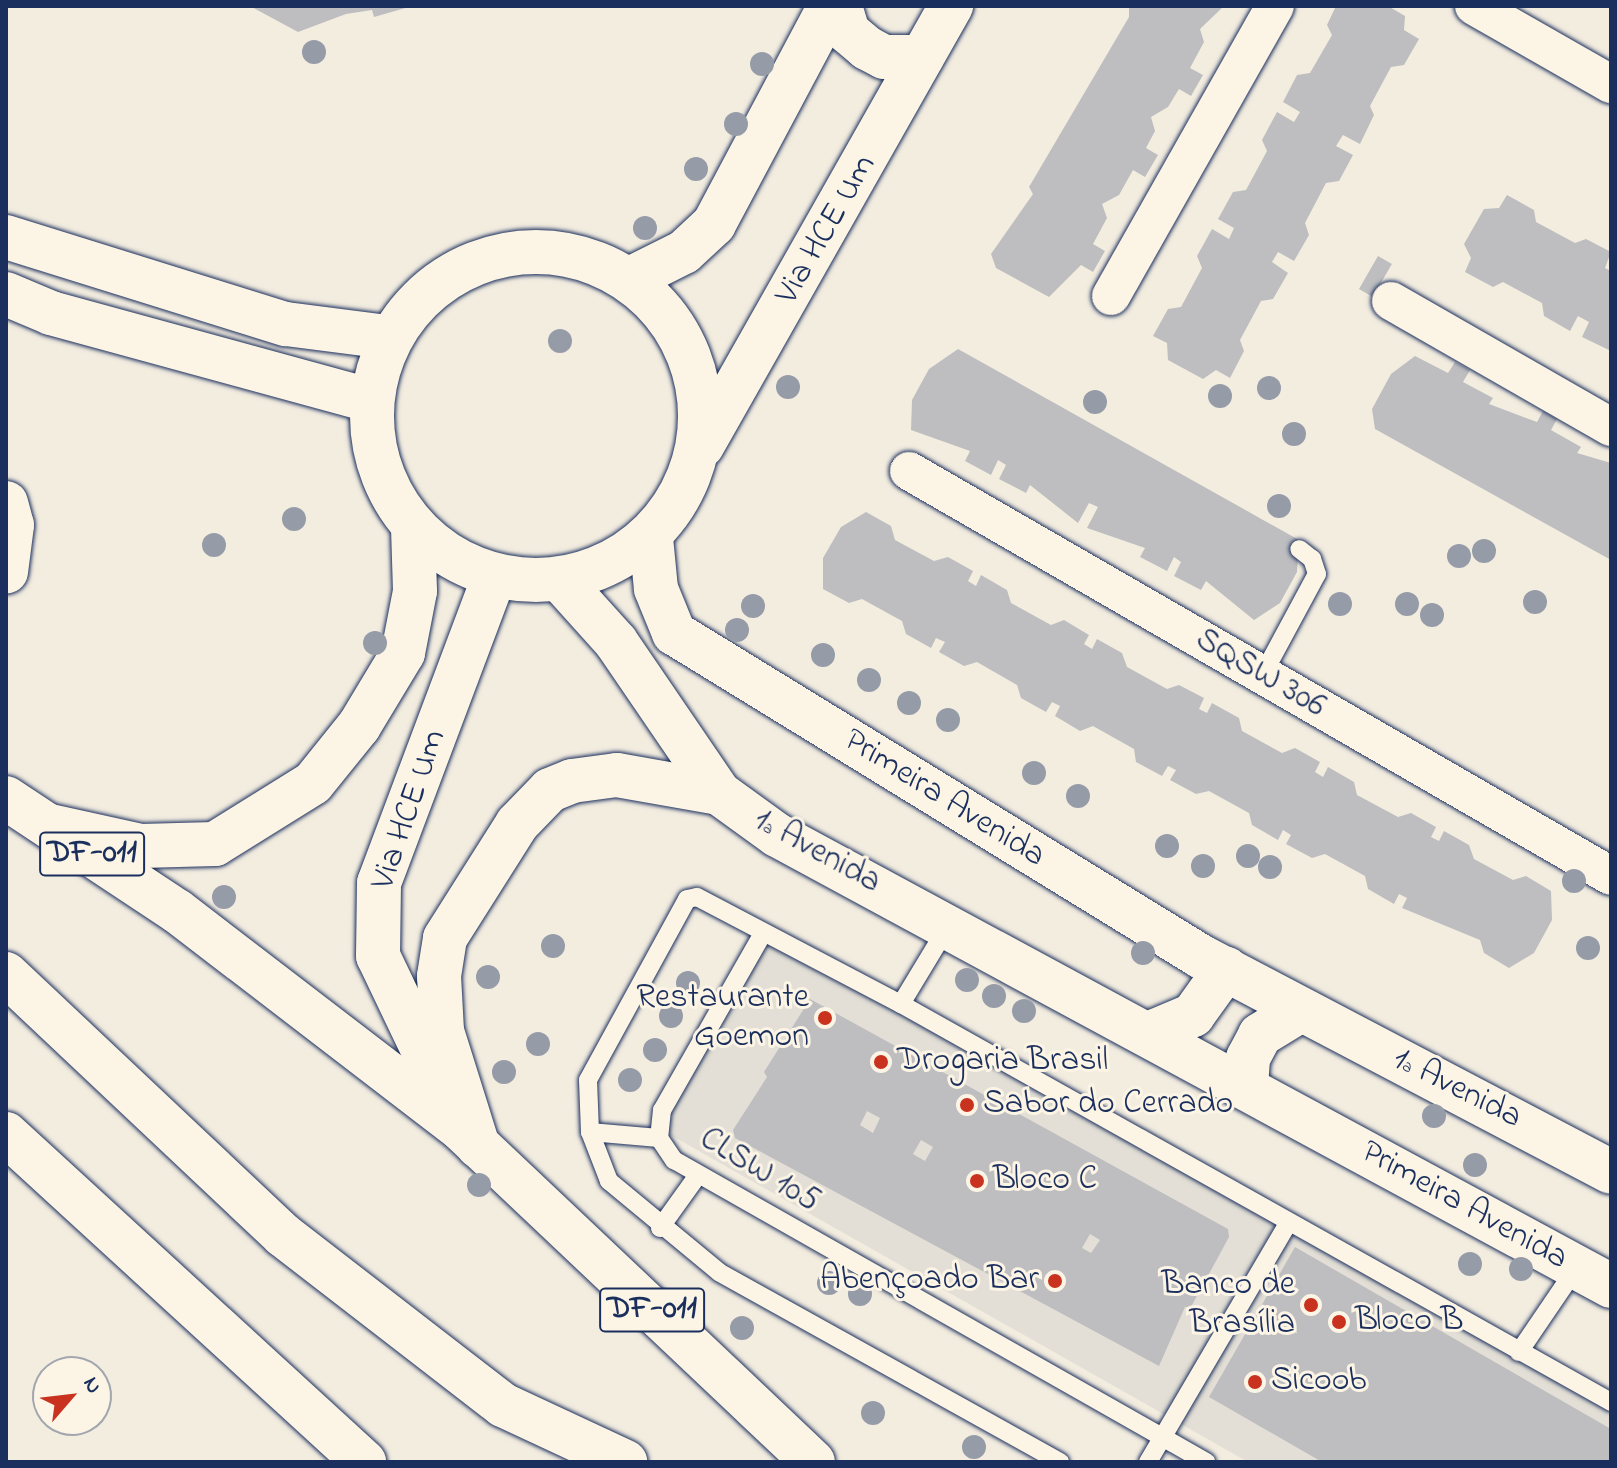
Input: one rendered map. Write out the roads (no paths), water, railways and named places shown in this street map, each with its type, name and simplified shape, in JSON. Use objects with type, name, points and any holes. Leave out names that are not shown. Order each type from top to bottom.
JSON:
[{"type":"main road","points":[[630,279],[684,252],[714,224],[830,6]]},
{"type":"main road","points":[[840,6],[848,32],[867,48],[902,60],[922,57]]},
{"type":"main road","name":"Via HCE Um","points":[[651,538],[951,6]]},
{"type":"main road","points":[[6,237],[286,324],[387,337]]},
{"type":"main road","name":"Via HCE Um","points":[[562,582],[494,577],[446,555],[413,526],[391,489],[368,400],[387,337],[408,308],[437,284],[475,263],[518,252],[561,253],[630,279],[667,314],[688,352],[700,389],[698,451]]},
{"type":"main road","points":[[6,294],[51,313],[368,400]]},
{"type":"main road","points":[[6,503],[12,525],[6,572]]},
{"type":"main road","name":"Via HCE Um","points":[[48,826],[141,846],[215,844],[313,783],[359,726],[403,653],[415,591],[413,526]]},
{"type":"main road","points":[[562,582],[651,538]]},
{"type":"main road","name":"Primeira Avenida","points":[[651,538],[656,589],[674,633],[1226,969],[1301,1010]]},
{"type":"main road","name":"Via HCE Um","points":[[470,1138],[378,956],[379,883],[494,577]]},
{"type":"main road","name":"1ª Avenida","points":[[562,582],[616,642],[719,793],[777,835],[1148,1034]]},
{"type":"main road","points":[[470,1138],[442,1031],[439,976],[445,938],[517,824],[550,790],[572,781],[617,775],[719,793]]},
{"type":"main road","name":"DF-011","points":[[6,798],[177,911],[470,1138],[813,1462]]},
{"type":"main road","points":[[1148,1034],[1193,1015],[1226,969]]},
{"type":"main road","points":[[6,974],[125,1090],[283,1235],[503,1405],[625,1462]]},
{"type":"main road","points":[[1246,1087],[1248,1058],[1260,1035],[1301,1010]]},
{"type":"main road","name":"1ª Avenida","points":[[1301,1010],[1611,1172]]},
{"type":"main road","name":"Primeira Avenida","points":[[1148,1034],[1594,1277]]},
{"type":"main road","points":[[6,1134],[364,1462]]},
{"type":"street","points":[[1111,296],[1275,6]]},
{"type":"street","points":[[1474,6],[1611,84]]},
{"type":"street","points":[[1391,301],[1611,427]]},
{"type":"street","name":"SQSW 306","points":[[909,471],[1611,876]]},
{"type":"lane","points":[[1262,676],[1317,574],[1312,559],[1299,549]]},
{"type":"lane","points":[[1060,1462],[719,1272],[660,1228],[609,1181],[590,1132],[588,1080],[687,899],[697,897],[762,935],[901,1004],[1611,1402]]},
{"type":"lane","points":[[901,1004],[948,926]]},
{"type":"lane","name":"CLSW 105","points":[[762,935],[662,1110],[659,1138],[674,1160],[1206,1462]]},
{"type":"lane","points":[[590,1132],[659,1138]]},
{"type":"lane","points":[[660,1228],[698,1175]]},
{"type":"lane","points":[[1148,1462],[1289,1222]]},
{"type":"lane","points":[[1519,1352],[1594,1277]]},
{"type":"place","name":"Restaurante Goemon","points":[[825,1018]]},
{"type":"place","name":"Drogaria Brasil","points":[[881,1062]]},
{"type":"place","name":"Sabor do Cerrado","points":[[967,1105]]},
{"type":"place","name":"Bloco C","points":[[977,1181]]},
{"type":"place","name":"Abençoado Bar","points":[[1055,1281]]},
{"type":"place","name":"Banco de Brasília","points":[[1311,1305]]},
{"type":"place","name":"Bloco B","points":[[1339,1322]]},
{"type":"place","name":"Sicoob","points":[[1255,1382]]}]
